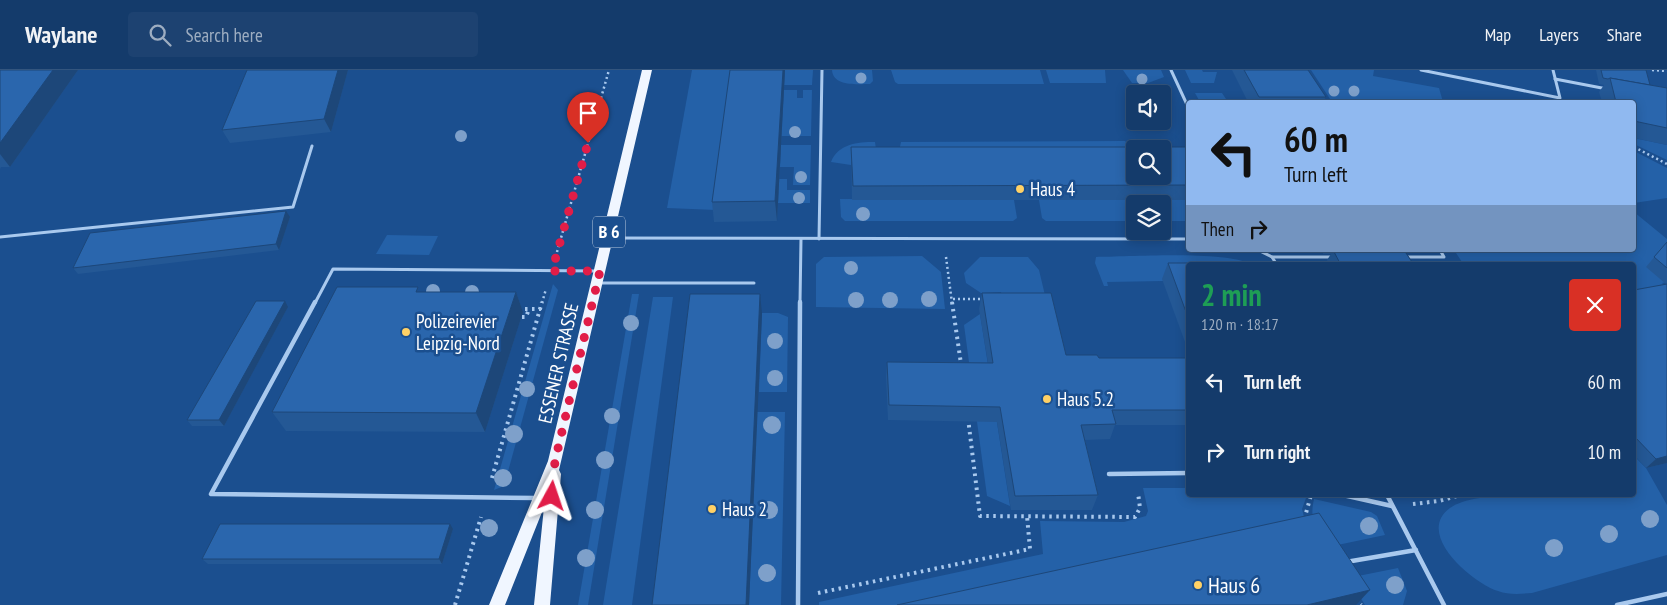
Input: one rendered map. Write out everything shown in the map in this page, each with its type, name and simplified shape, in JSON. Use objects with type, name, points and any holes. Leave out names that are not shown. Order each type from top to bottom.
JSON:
[{"type":"main road","name":"ESSENER STRASSE","points":[[542,605],[555,461],[647,70]]},
{"type":"main road","name":"ESSENER STRASSE","points":[[497,605],[555,461]]},
{"type":"lane","points":[[819,238],[822,70]]},
{"type":"lane","points":[[1172,70],[1186,102]]},
{"type":"lane","points":[[1421,70],[1560,98],[1553,70]]},
{"type":"lane","points":[[1555,79],[1613,90]]},
{"type":"lane","points":[[0,236],[292,206],[312,146]]},
{"type":"lane","points":[[608,238],[1186,239]]},
{"type":"lane","points":[[798,605],[801,238]]},
{"type":"lane","points":[[1263,252],[1272,256],[1339,257]]},
{"type":"lane","points":[[1396,257],[1444,257],[1441,252]]},
{"type":"lane","points":[[1272,256],[1275,262]]},
{"type":"lane","points":[[540,498],[212,494],[333,269],[600,271]]},
{"type":"lane","points":[[597,283],[754,283]]},
{"type":"lane","points":[[1109,474],[1186,473]]},
{"type":"lane","points":[[1352,497],[1392,506]]},
{"type":"lane","points":[[1388,497],[1444,605]]},
{"type":"lane","points":[[1340,563],[1416,550]]},
{"type":"lane","points":[[1617,605],[1667,594]]},
{"type":"path","points":[[456,605],[609,70]]},
{"type":"path","points":[[1652,70],[1667,71]]},
{"type":"path","points":[[1636,148],[1667,164]]},
{"type":"path","points":[[944,238],[961,368]]},
{"type":"path","points":[[952,299],[991,299]]},
{"type":"path","points":[[510,309],[540,309]]},
{"type":"path","points":[[522,317],[526,317],[529,309]]},
{"type":"path","points":[[968,417],[980,516],[1135,517],[1140,508],[1138,496]]},
{"type":"path","points":[[1392,506],[1439,501],[1454,497]]},
{"type":"path","points":[[798,598],[1030,549],[1027,516]]},
{"type":"shaded area","points":[[692,70],[734,70],[716,210],[667,208]]},
{"type":"shaded area","points":[[785,70],[813,70],[812,85],[784,85]]},
{"type":"shaded area","points":[[832,70],[872,70],[873,81],[870,84],[841,82],[833,75]]},
{"type":"shaded area","points":[[891,70],[1040,70],[1044,84],[898,84],[895,82]]},
{"type":"shaded area","points":[[1046,70],[1105,70],[1106,83],[1050,83]]},
{"type":"shaded area","points":[[1123,70],[1161,70],[1164,77],[1148,83],[1132,83]]},
{"type":"shaded area","points":[[1185,70],[1217,72],[1214,83],[1191,83]]},
{"type":"shaded area","points":[[1311,70],[1374,70],[1373,76],[1439,88],[1442,100],[1331,100]]},
{"type":"shaded area","points":[[784,90],[797,90],[797,98],[803,98],[803,90],[812,90],[811,136],[781,136]]},
{"type":"shaded area","points":[[1195,93],[1222,93],[1227,100],[1199,100]]},
{"type":"shaded area","points":[[1636,138],[1667,145],[1667,160],[1636,145]]},
{"type":"shaded area","points":[[1125,141],[1126,155],[898,156],[901,142]]},
{"type":"shaded area","points":[[875,142],[877,156],[851,162],[851,165],[831,162],[838,151],[849,145]]},
{"type":"shaded area","points":[[781,145],[811,145],[810,185],[793,185],[794,167],[780,167]]},
{"type":"shaded area","points":[[1636,152],[1667,168],[1667,198],[1636,203]]},
{"type":"shaded area","points":[[779,179],[787,179],[787,190],[810,190],[810,203],[778,203]]},
{"type":"shaded area","points":[[840,199],[1014,200],[1017,218],[1013,221],[845,221],[841,217]]},
{"type":"shaded area","points":[[1039,200],[1126,200],[1126,221],[1046,221],[1042,218]]},
{"type":"shaded area","points":[[1171,200],[1186,200],[1186,221],[1171,221]]},
{"type":"shaded area","points":[[1636,214],[1667,239],[1667,282],[1662,283],[1664,285],[1636,291],[1636,262],[1462,262],[1455,252],[1636,252]]},
{"type":"shaded area","points":[[387,235],[438,236],[429,255],[376,254]]},
{"type":"shaded area","points":[[922,256],[941,272],[945,309],[816,307],[816,264],[824,257]]},
{"type":"shaded area","points":[[1153,256],[1222,257],[1244,262],[1186,262],[1186,267],[1163,281],[1107,282],[1108,286],[1104,286],[1095,263],[1096,257]]},
{"type":"shaded area","points":[[980,257],[1028,257],[1039,270],[1048,308],[1003,305],[1001,292],[981,293],[966,283],[964,273]]},
{"type":"shaded area","points":[[553,284],[558,290],[504,486],[494,490]]},
{"type":"shaded area","points":[[632,294],[639,294],[588,605],[578,605]]},
{"type":"shaded area","points":[[653,297],[673,297],[632,605],[603,605]]},
{"type":"shaded area","points":[[762,313],[778,313],[788,317],[787,392],[759,392]]},
{"type":"shaded area","points":[[980,314],[1010,506],[987,496],[964,325]]},
{"type":"shaded area","points":[[757,412],[785,412],[781,605],[749,605]]},
{"type":"shaded area","points":[[1636,459],[1646,468],[1667,505],[1667,555],[1532,593],[1515,594],[1498,591],[1475,578],[1462,568],[1443,544],[1439,531],[1441,519],[1450,508],[1464,501],[1485,497],[1636,497]]},
{"type":"shaded area","points":[[1143,488],[1186,488],[1186,497],[1306,498],[1302,509],[1304,517],[962,605],[819,605],[819,602],[1043,554],[1040,521],[1124,522],[1146,516],[1148,511]]},
{"type":"shaded area","points":[[1314,499],[1371,512],[1377,516],[1385,535],[1328,547],[1317,530],[1313,519]]},
{"type":"shaded area","points":[[1398,568],[1407,591],[1403,605],[1365,605],[1348,578]]},
{"type":"building","points":[[0,70],[53,70],[0,143]]},
{"type":"building","points":[[247,70],[338,70],[324,119],[222,130]]},
{"type":"building","points":[[730,70],[783,70],[775,201],[712,202]]},
{"type":"building","points":[[1244,70],[1308,70],[1326,97],[1259,97]]},
{"type":"building","points":[[1601,70],[1646,70],[1650,85],[1603,78]]},
{"type":"building","points":[[1610,78],[1667,88],[1667,128],[1636,121],[1636,100],[1616,100]]},
{"type":"building","points":[[851,147],[1126,147],[1126,185],[1171,185],[1171,147],[1186,147],[1186,185],[853,186]]},
{"type":"building","points":[[286,211],[276,244],[73,268],[90,233]]},
{"type":"building","points":[[1667,242],[1667,268],[1654,257]]},
{"type":"building","points":[[1334,252],[1405,252],[1412,262],[1339,262]]},
{"type":"building","points":[[1168,263],[1186,263],[1186,312]]},
{"type":"building","points":[[1667,284],[1667,456],[1656,459],[1636,438],[1636,290]]},
{"type":"building","points":[[337,287],[418,287],[416,292],[516,292],[476,413],[272,412]]},
{"type":"building","points":[[982,293],[1051,293],[1066,355],[1097,355],[1099,358],[1186,358],[1186,410],[1112,410],[1116,424],[1081,425],[1098,495],[1015,496],[1000,407],[889,405],[887,362],[993,363]]},
{"type":"building","name":"Haus 2","points":[[690,294],[760,294],[746,605],[652,605]]},
{"type":"building","points":[[256,301],[285,301],[219,420],[187,420]]},
{"type":"building","name":"Haus 6","points":[[1319,513],[1370,590],[1307,605],[897,605]]},
{"type":"building","points":[[220,524],[450,524],[439,559],[202,559]]},
{"type":"place","name":"Haus 4","points":[[1020,189]]},
{"type":"place","name":"Polizeirevier Leipzig-Nord","points":[[406,332]]},
{"type":"place","name":"Haus 5.2","points":[[1047,399]]},
{"type":"place","name":"Haus 2","points":[[712,509]]},
{"type":"place","name":"Haus 6","points":[[1198,585]]},
{"type":"route","points":[[552,496],[555,461],[600,271],[552,271],[588,143]]}]
